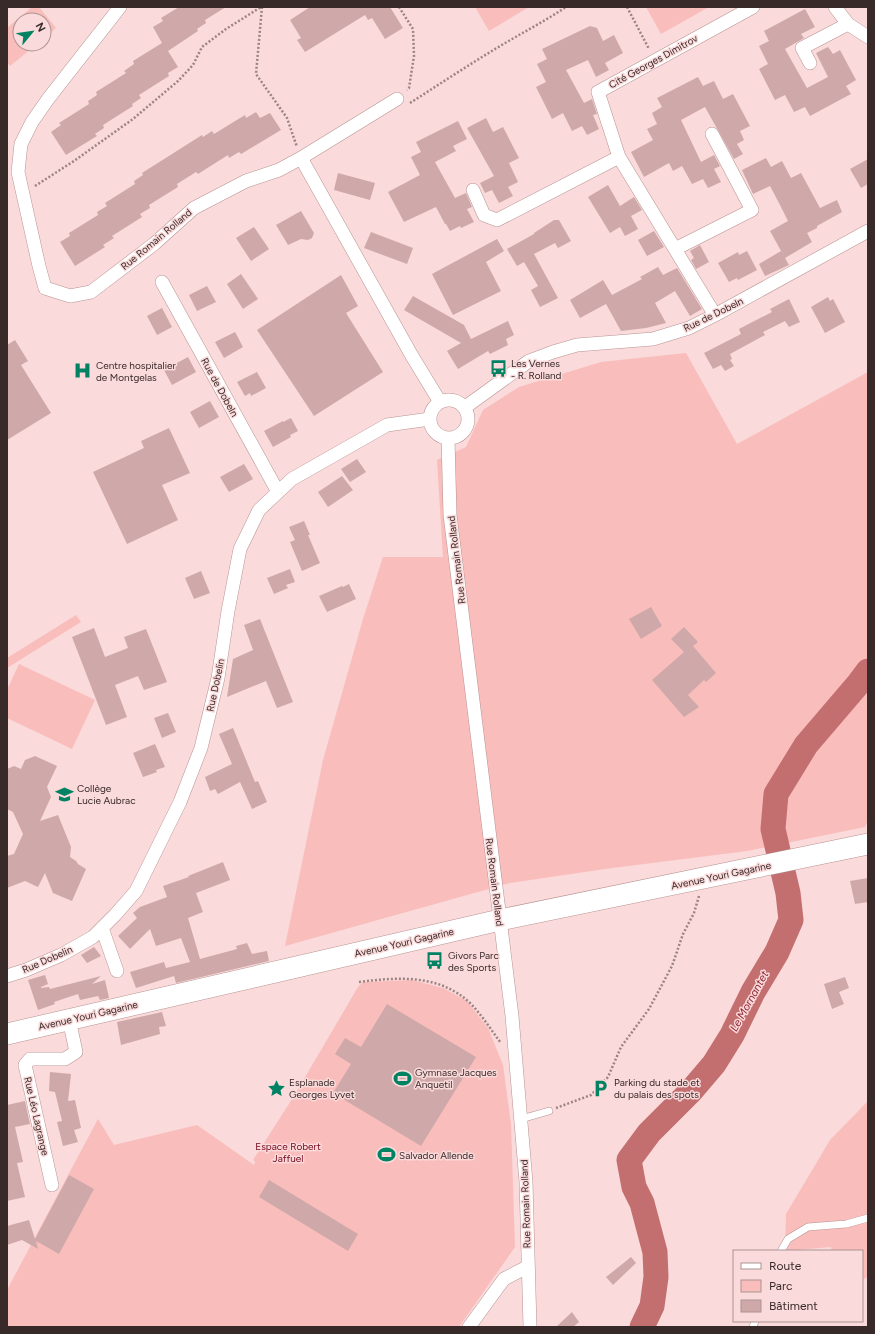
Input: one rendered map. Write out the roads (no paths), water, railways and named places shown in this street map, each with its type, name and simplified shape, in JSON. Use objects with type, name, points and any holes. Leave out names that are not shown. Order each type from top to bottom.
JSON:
[{"type":"main road","name":"Avenue Youri Gagarine","points":[[7,1034],[500,920],[868,844]]},
{"type":"street","name":"Rue Romain Rolland","points":[[120,7],[48,99],[32,122],[21,144],[18,172],[45,288],[70,296],[91,292],[154,244],[194,208],[246,181],[279,170],[301,158]]},
{"type":"street","points":[[835,7],[848,24],[868,36]]},
{"type":"street","name":"Cité Georges Dimitrov","points":[[715,315],[619,157],[598,92],[750,8]]},
{"type":"street","points":[[810,63],[802,48],[848,24]]},
{"type":"street","points":[[393,101],[301,158],[412,356],[440,402]]},
{"type":"street","points":[[675,249],[752,210],[712,134]]},
{"type":"street","points":[[473,190],[484,215],[497,220],[619,157]]},
{"type":"street","name":"Rue de Dobeln","points":[[464,408],[529,361],[553,352],[577,345],[653,339],[689,328],[868,231]]},
{"type":"street","name":"Rue de Dobeln","points":[[162,282],[278,492]]},
{"type":"street","points":[[446,400],[453,401],[459,403],[464,408],[468,419],[465,429],[461,434],[448,438],[442,437],[436,433],[431,425],[430,418],[432,411],[440,402],[446,400]]},
{"type":"street","name":"Rue Dobelin","points":[[7,976],[26,970],[61,955],[93,937],[116,915],[136,891],[180,802],[201,748],[218,678],[228,611],[240,548],[259,510],[292,479],[387,425],[430,418]]},
{"type":"street","name":"Rue Romain Rolland","points":[[448,438],[450,515],[517,1064],[526,1182],[527,1267],[530,1327]]},
{"type":"street","points":[[102,928],[117,970]]},
{"type":"street","name":"Rue Léo Lagrange","points":[[52,1185],[25,1065],[30,1059],[65,1059],[76,1052],[69,1019]]},
{"type":"street","points":[[469,1327],[504,1278],[527,1267]]},
{"type":"lane","points":[[521,1119],[548,1111]]},
{"type":"lane","points":[[782,1250],[788,1239],[808,1227],[846,1224],[868,1218]]},
{"type":"waterway","name":"Le Mornantet","points":[[642,1327],[652,1306],[656,1277],[655,1252],[642,1203],[634,1187],[629,1160],[649,1133],[691,1091],[714,1064],[732,1035],[753,992],[777,952],[791,920],[788,893],[773,829],[776,794],[806,745],[868,671]]},
{"type":"place","name":"Les Vernes - R. Rolland","points":[[498,369]]},
{"type":"place","name":"Centre hospitalier de Montgelas","points":[[83,371]]},
{"type":"place","name":"Collège Lucie Aubrac","points":[[64,794]]},
{"type":"place","name":"Givors Parc des Sports","points":[[435,961]]},
{"type":"place","name":"Gymnase Jacques Anquetil","points":[[402,1078]]},
{"type":"place","name":"Esplanade Georges Lyvet","points":[[276,1088]]},
{"type":"place","name":"Parking du stade et du palais des spots","points":[[601,1088]]},
{"type":"place","name":"Salvador Allende","points":[[386,1155]]},
{"type":"park label","name":"Espace Robert Jaffuel","points":[[288,1152]]}]
